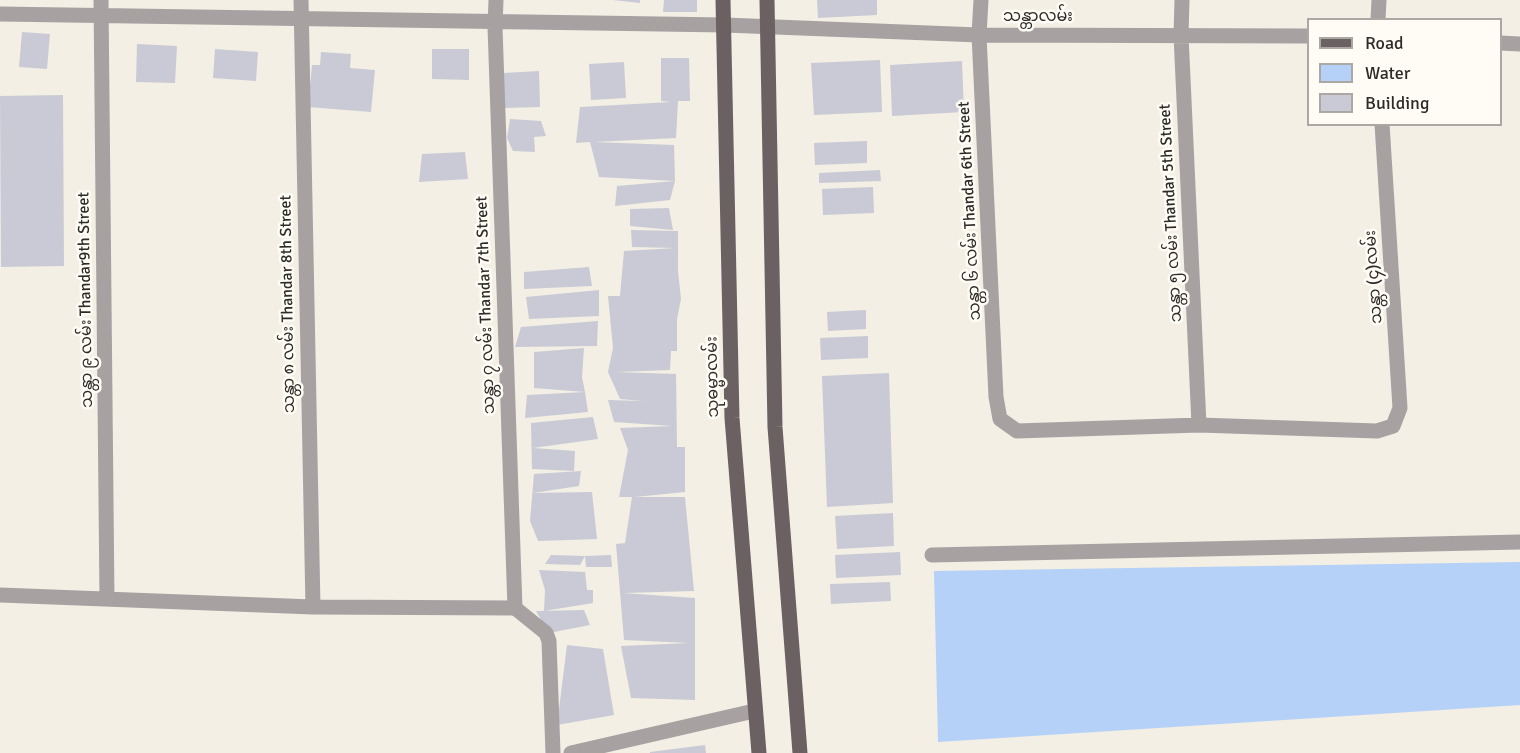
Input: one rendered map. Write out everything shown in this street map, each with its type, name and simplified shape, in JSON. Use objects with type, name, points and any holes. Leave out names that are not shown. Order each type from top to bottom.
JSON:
[{"type":"main road","name":"သုဓမ္မာလမ်း","points":[[723,0],[732,418],[759,753]]},
{"type":"main road","points":[[767,0],[775,427],[800,753]]},
{"type":"street","name":"သန္တာ ၉ လမ်း Thandar9th Street","points":[[101,0],[107,599]]},
{"type":"street","name":"သန္တာ ၈ လမ်း Thandar 8th Street","points":[[302,0],[300,20],[313,607]]},
{"type":"street","name":"သန္တာ ၇ လမ်း Thandar 7th Street","points":[[496,0],[515,608]]},
{"type":"street","name":"သန္တာ ၆ လမ်း Thandar 6th Street","points":[[981,0],[979,35],[996,397],[1000,420],[1017,431],[1199,425]]},
{"type":"street","name":"သန္တာ ၅ လမ်း Thandar 5th Street","points":[[1182,0],[1181,35],[1199,425]]},
{"type":"street","points":[[1378,18],[1379,0]]},
{"type":"street","name":"သန္တာလမ်း","points":[[0,14],[101,18],[725,26],[979,35],[1307,36]]},
{"type":"street","points":[[1502,43],[1520,44]]},
{"type":"street","name":"သန္တာ (၄)လမ်း","points":[[1199,425],[1377,431],[1393,426],[1400,408],[1382,126]]},
{"type":"street","points":[[932,555],[1520,542]]},
{"type":"street","points":[[0,595],[313,607],[515,608],[546,633],[549,641],[553,753]]},
{"type":"street","points":[[571,753],[754,711]]},
{"type":"water","points":[[1520,562],[1520,705],[938,742],[934,571]]},
{"type":"building","points":[[613,0],[640,0],[640,3]]},
{"type":"building","points":[[664,0],[697,0],[697,12],[663,12]]},
{"type":"building","points":[[817,0],[877,0],[877,15],[818,18]]},
{"type":"building","points":[[22,32],[50,34],[47,69],[19,67]]},
{"type":"building","points":[[137,44],[177,46],[175,83],[136,82]]},
{"type":"building","points":[[215,49],[258,52],[256,81],[213,78]]},
{"type":"building","points":[[432,49],[469,49],[469,80],[432,79]]},
{"type":"building","points":[[321,52],[351,54],[350,68],[375,70],[371,112],[308,107],[312,65],[320,65]]},
{"type":"building","points":[[661,58],[689,58],[690,101],[678,101],[676,138],[594,142],[674,145],[675,181],[599,177],[590,142],[576,143],[580,107],[671,102],[661,101]]},
{"type":"building","points":[[880,60],[882,112],[814,115],[811,63]]},
{"type":"building","points":[[962,61],[964,112],[892,116],[890,65]]},
{"type":"building","points":[[624,62],[626,98],[591,100],[589,64]]},
{"type":"building","points":[[539,71],[540,107],[504,108],[503,73]]},
{"type":"building","points":[[63,95],[64,266],[1,267],[0,96]]},
{"type":"building","points":[[510,119],[541,121],[546,136],[534,137],[535,152],[513,151],[507,138]]},
{"type":"building","points":[[867,141],[867,163],[815,165],[814,143]]},
{"type":"building","points":[[465,152],[468,179],[419,182],[422,154]]},
{"type":"building","points":[[880,170],[881,181],[819,183],[819,173]]},
{"type":"building","points":[[675,181],[670,200],[615,206],[617,186]]},
{"type":"building","points":[[873,187],[874,213],[823,215],[822,189]]},
{"type":"building","points":[[669,208],[673,230],[630,226],[630,209]]},
{"type":"building","points":[[631,230],[678,231],[681,299],[677,319],[677,351],[671,351],[670,370],[616,372],[676,374],[677,447],[685,447],[685,492],[635,497],[685,497],[694,591],[623,593],[695,598],[695,700],[631,698],[621,646],[689,643],[624,640],[616,544],[625,543],[632,497],[619,497],[628,450],[620,428],[673,426],[614,422],[608,400],[643,401],[620,399],[608,372],[613,348],[608,296],[620,296],[624,251],[675,248],[632,247]]},
{"type":"building","points":[[589,267],[592,286],[524,289],[524,272]]},
{"type":"building","points":[[599,290],[599,316],[529,319],[526,297]]},
{"type":"building","points":[[866,310],[866,329],[828,331],[827,312]]},
{"type":"building","points":[[598,321],[597,346],[515,347],[521,327]]},
{"type":"building","points":[[868,336],[868,358],[821,360],[820,338]]},
{"type":"building","points":[[584,348],[582,377],[585,392],[534,388],[534,352]]},
{"type":"building","points":[[889,373],[893,503],[827,507],[822,376]]},
{"type":"building","points":[[585,392],[588,412],[525,418],[527,395]]},
{"type":"building","points":[[593,417],[598,439],[533,448],[575,451],[574,471],[532,469],[531,423]]},
{"type":"building","points":[[581,471],[579,486],[533,493],[592,492],[597,539],[538,541],[530,521],[534,474]]},
{"type":"building","points":[[893,513],[894,546],[837,549],[835,516]]},
{"type":"building","points":[[900,552],[901,575],[836,578],[835,555]]},
{"type":"building","points":[[551,555],[585,556],[580,565],[545,564]]},
{"type":"building","points":[[611,555],[612,567],[586,567],[585,556]]},
{"type":"building","points":[[539,570],[585,572],[587,590],[593,590],[593,603],[544,611],[545,590]]},
{"type":"building","points":[[890,582],[891,601],[831,604],[830,584]]},
{"type":"building","points":[[584,610],[590,625],[549,633],[536,611]]},
{"type":"building","points":[[567,645],[603,649],[614,715],[557,725]]},
{"type":"building","points":[[705,745],[706,753],[650,753],[650,752]]}]
